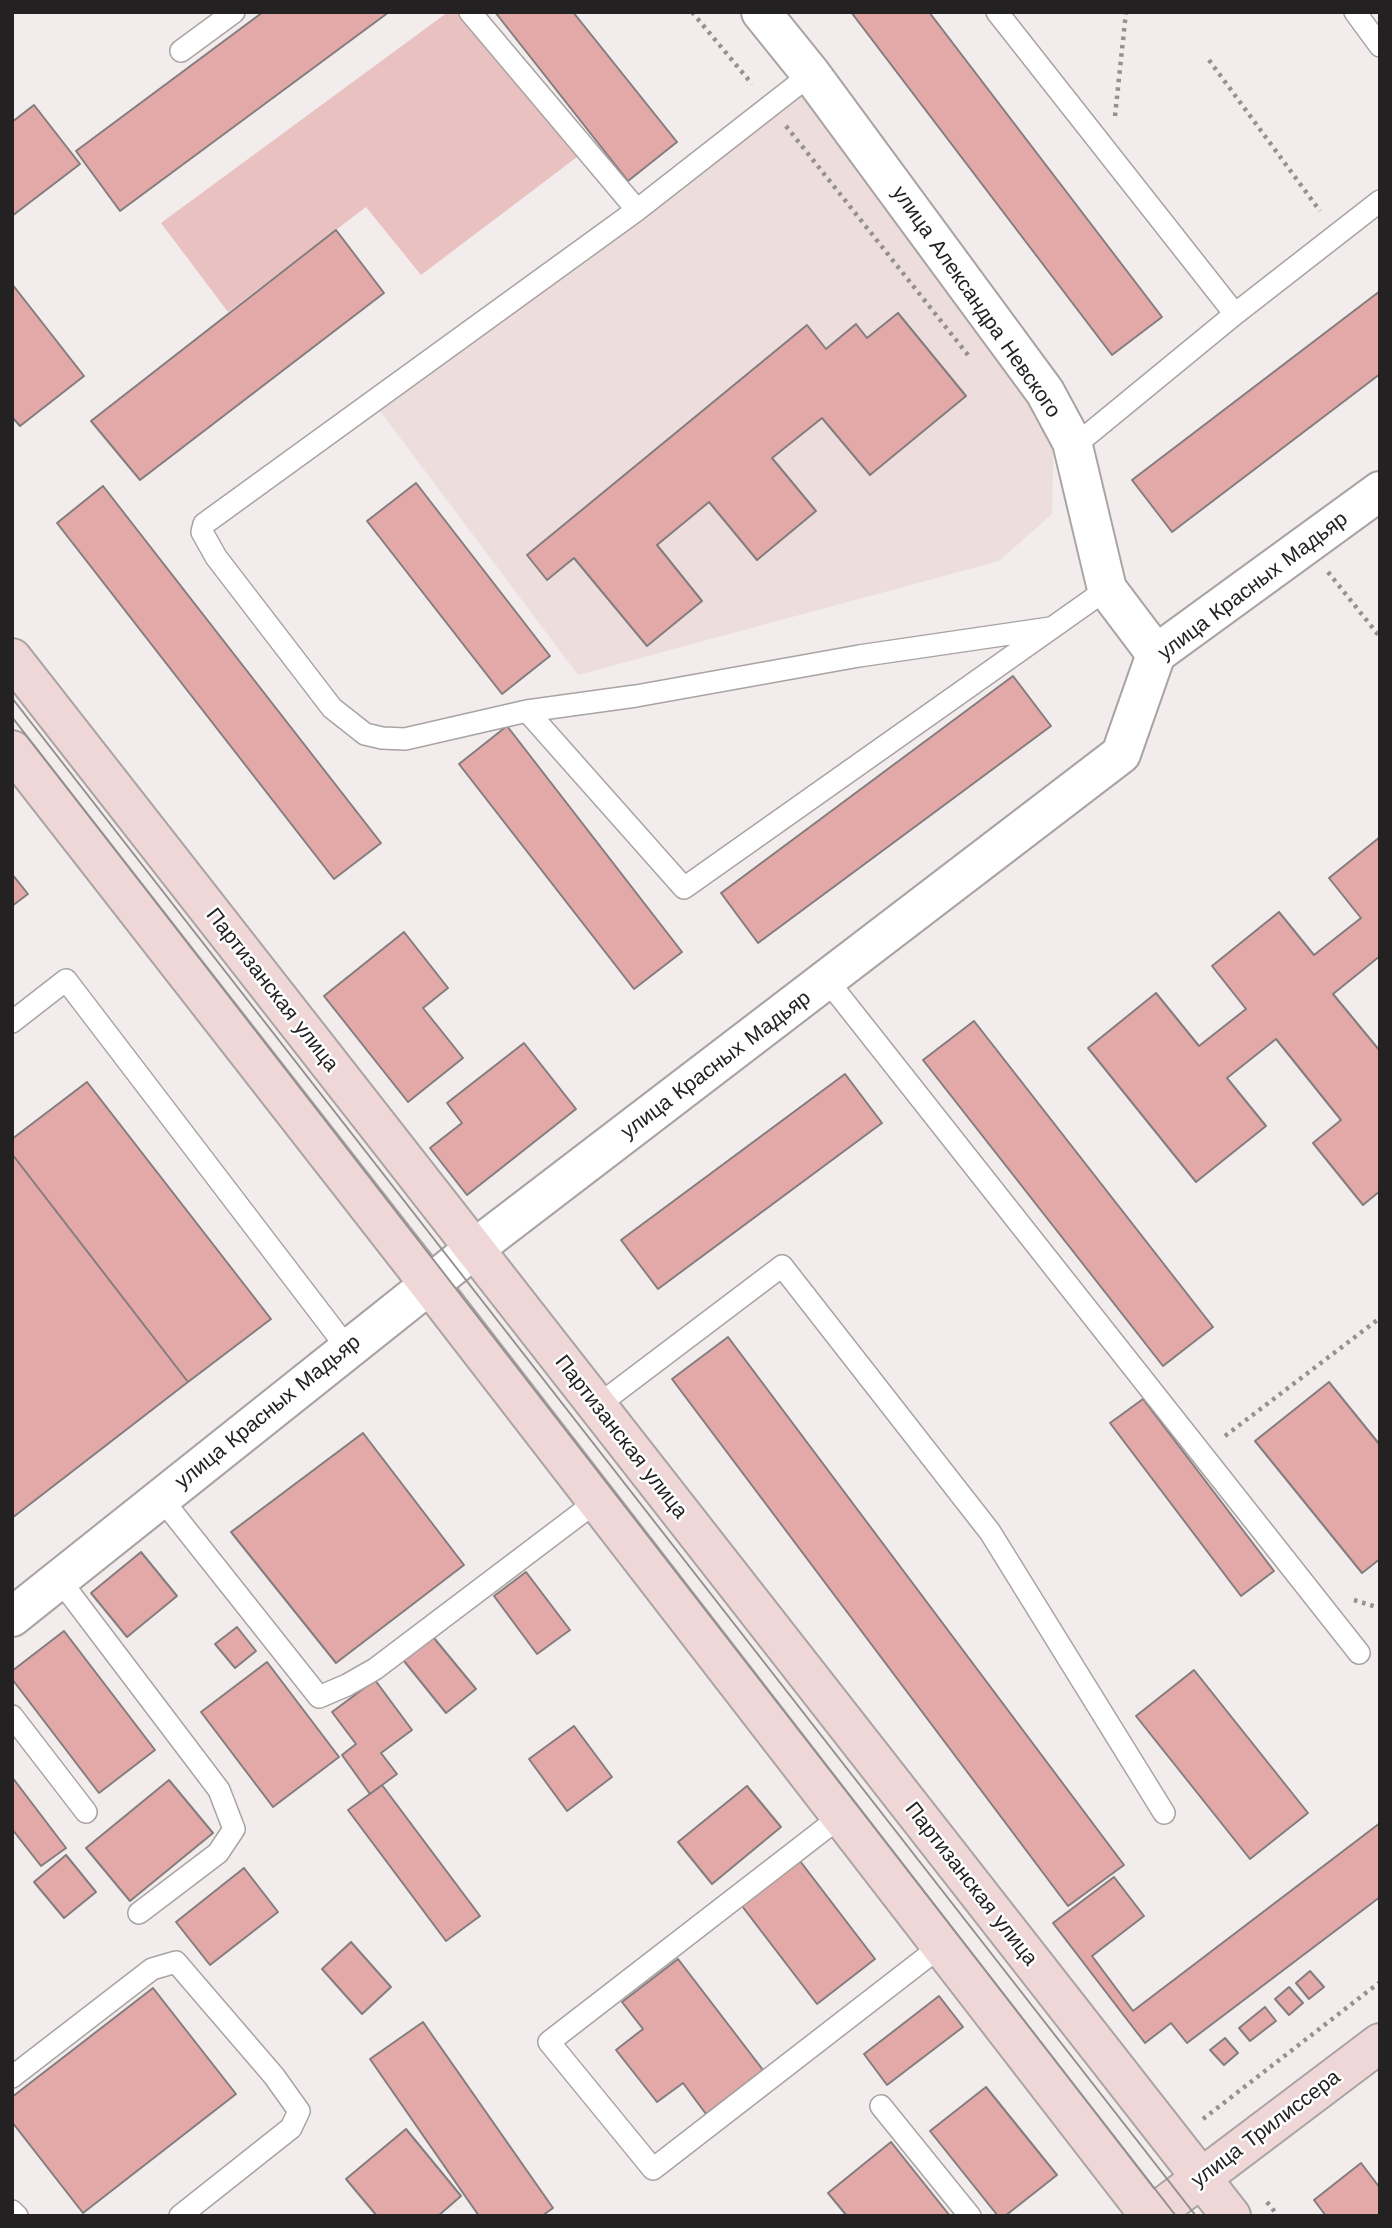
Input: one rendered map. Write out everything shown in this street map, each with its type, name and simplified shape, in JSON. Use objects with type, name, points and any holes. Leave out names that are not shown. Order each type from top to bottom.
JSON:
[{"type":"street","name":"улица Александра Невского","points":[[761,12],[811,74],[1045,392],[1073,447],[1107,589],[1156,654]]},
{"type":"street","name":"улица Красных Мадьяр","points":[[12,1616],[474,1249],[1121,754],[1156,654],[1380,491]]},
{"type":"street","name":"Партизанская улица","points":[[12,658],[1231,2216]]},
{"type":"street","points":[[12,750],[1151,2216]]},
{"type":"street","name":"улица Трилиссера","points":[[1151,2216],[1380,2043]]},
{"type":"lane","points":[[181,51],[234,12]]},
{"type":"lane","points":[[470,12],[637,210]]},
{"type":"lane","points":[[997,12],[1235,314]]},
{"type":"lane","points":[[1354,12],[1380,46]]},
{"type":"lane","points":[[811,74],[637,210],[204,524],[202,532],[216,557],[332,708],[365,734],[382,738],[405,739],[527,710],[636,696],[859,656],[1050,628]]},
{"type":"lane","points":[[1073,447],[1235,314],[1380,201]]},
{"type":"lane","points":[[527,710],[684,888],[1107,589]]},
{"type":"lane","points":[[12,1021],[66,980],[348,1349]]},
{"type":"lane","points":[[827,980],[1359,1653]]},
{"type":"lane","points":[[597,1406],[782,1266],[990,1532],[1164,1813]]},
{"type":"lane","points":[[161,1498],[319,1697],[375,1670],[597,1501]]},
{"type":"lane","points":[[59,1580],[219,1790],[234,1829],[218,1853],[139,1913]]},
{"type":"lane","points":[[12,1716],[86,1812]]},
{"type":"lane","points":[[840,1817],[549,2042],[653,2169],[941,1946]]},
{"type":"lane","points":[[12,2077],[152,1969],[176,1962],[274,2076],[299,2110],[291,2127],[208,2207],[180,2216]]},
{"type":"lane","points":[[881,2106],[970,2216]]},
{"type":"lane","points":[[12,2211],[17,2216]]},
{"type":"path","points":[[692,12],[975,365]]},
{"type":"path","points":[[1095,137],[1115,115],[1126,12]]},
{"type":"path","points":[[1209,60],[1338,234]]},
{"type":"path","points":[[1306,544],[1380,637]]},
{"type":"path","points":[[1202,1454],[1380,1318]]},
{"type":"path","points":[[1203,2119],[1380,1982]]},
{"type":"shaded area","points":[[448,12],[481,12],[589,148],[421,275],[366,207],[228,312],[161,223]]},
{"type":"shaded area","points":[[801,92],[1054,432],[1052,514],[999,561],[578,675],[377,407]]},
{"type":"building","points":[[263,12],[389,12],[120,211],[76,151]]},
{"type":"building","points":[[495,12],[573,12],[677,142],[628,181]]},
{"type":"building","points":[[851,12],[929,12],[1162,317],[1112,355]]},
{"type":"building","points":[[34,105],[80,164],[12,216],[12,122]]},
{"type":"building","points":[[336,230],[384,293],[140,480],[91,421]]},
{"type":"building","points":[[12,284],[84,376],[20,426],[12,417]]},
{"type":"building","points":[[1380,291],[1380,374],[1172,532],[1132,480]]},
{"type":"building","points":[[898,313],[966,396],[870,475],[822,418],[772,458],[816,511],[757,560],[709,502],[657,545],[702,601],[647,646],[574,558],[547,580],[527,555],[807,325],[826,349],[856,324],[867,338]]},
{"type":"building","points":[[416,483],[550,656],[502,694],[367,521]]},
{"type":"building","points":[[103,486],[381,843],[334,879],[57,523]]},
{"type":"building","points":[[1013,676],[1051,726],[758,943],[721,893]]},
{"type":"building","points":[[507,726],[682,952],[634,989],[459,764]]},
{"type":"building","points":[[1380,837],[1380,956],[1333,994],[1380,1051],[1380,1191],[1363,1205],[1313,1143],[1341,1120],[1276,1039],[1227,1078],[1266,1126],[1196,1182],[1088,1048],[1156,993],[1199,1046],[1246,1009],[1212,966],[1279,912],[1314,955],[1361,918],[1329,878]]},
{"type":"building","points":[[12,874],[28,894],[12,906]]},
{"type":"building","points":[[404,932],[448,988],[423,1008],[463,1058],[408,1102],[324,996]]},
{"type":"building","points":[[974,1021],[1213,1327],[1163,1366],[923,1060]]},
{"type":"building","points":[[524,1043],[576,1109],[467,1195],[430,1148],[462,1123],[447,1103]]},
{"type":"building","points":[[845,1074],[882,1123],[658,1289],[621,1240]]},
{"type":"building","points":[[87,1082],[271,1319],[188,1382],[12,1154],[12,1139]]},
{"type":"building","points":[[12,1154],[188,1382],[12,1518]]},
{"type":"building","points":[[728,1337],[1124,1865],[1068,1906],[672,1379]]},
{"type":"building","points":[[1329,1382],[1380,1445],[1380,1559],[1362,1573],[1255,1441]]},
{"type":"building","points":[[1143,1399],[1274,1571],[1241,1596],[1110,1423]]},
{"type":"building","points":[[363,1433],[464,1565],[336,1663],[231,1532]]},
{"type":"building","points":[[141,1552],[177,1596],[127,1637],[91,1593]]},
{"type":"building","points":[[526,1572],[570,1630],[537,1654],[494,1596]]},
{"type":"building","points":[[237,1627],[256,1651],[235,1668],[215,1644]]},
{"type":"building","points":[[64,1631],[155,1750],[99,1793],[12,1679],[12,1671]]},
{"type":"building","points":[[429,1632],[476,1689],[446,1713],[400,1656]]},
{"type":"building","points":[[267,1662],[339,1757],[273,1807],[201,1712]]},
{"type":"building","points":[[1194,1670],[1308,1813],[1250,1859],[1136,1716]]},
{"type":"building","points":[[375,1680],[412,1730],[381,1753],[397,1774],[370,1794],[342,1755],[356,1744],[332,1712]]},
{"type":"building","points":[[574,1726],[612,1777],[567,1811],[529,1759]]},
{"type":"building","points":[[12,1777],[66,1848],[41,1866],[12,1829]]},
{"type":"building","points":[[169,1780],[213,1833],[130,1901],[86,1848]]},
{"type":"building","points":[[382,1785],[480,1916],[446,1941],[348,1810]]},
{"type":"building","points":[[747,1786],[781,1827],[712,1884],[678,1842]]},
{"type":"building","points":[[1380,1823],[1380,1897],[1187,2043],[1171,2023],[1145,2043],[1053,1923],[1114,1877],[1144,1916],[1092,1956],[1133,2011]]},
{"type":"building","points":[[66,1855],[96,1892],[64,1918],[34,1882]]},
{"type":"building","points":[[800,1861],[875,1959],[817,2004],[742,1906]]},
{"type":"building","points":[[244,1868],[278,1912],[210,1965],[176,1922]]},
{"type":"building","points":[[351,1942],[391,1987],[362,2014],[322,1969]]},
{"type":"building","points":[[678,1959],[763,2070],[706,2114],[683,2083],[657,2102],[616,2050],[643,2029],[622,2002]]},
{"type":"building","points":[[1310,1971],[1324,1987],[1309,1999],[1296,1983]]},
{"type":"building","points":[[1289,1987],[1303,2003],[1289,2015],[1275,1999]]},
{"type":"building","points":[[153,1988],[236,2094],[83,2213],[12,2122],[12,2097]]},
{"type":"building","points":[[939,1996],[963,2027],[887,2085],[864,2054]]},
{"type":"building","points":[[1265,2007],[1276,2021],[1250,2041],[1239,2028]]},
{"type":"building","points":[[423,2022],[553,2208],[542,2216],[479,2216],[370,2059]]},
{"type":"building","points":[[1225,2038],[1238,2053],[1224,2065],[1210,2050]]},
{"type":"building","points":[[986,2087],[1057,2175],[1005,2216],[998,2216],[930,2131]]},
{"type":"building","points":[[406,2129],[461,2196],[438,2216],[377,2216],[346,2179]]},
{"type":"building","points":[[891,2142],[950,2216],[847,2216],[828,2193]]},
{"type":"building","points":[[1361,2163],[1380,2188],[1380,2216],[1326,2216],[1314,2200]]},
{"type":"tram line","points":[[12,698],[1196,2216]]},
{"type":"tram line","points":[[12,717],[1176,2216]]}]
